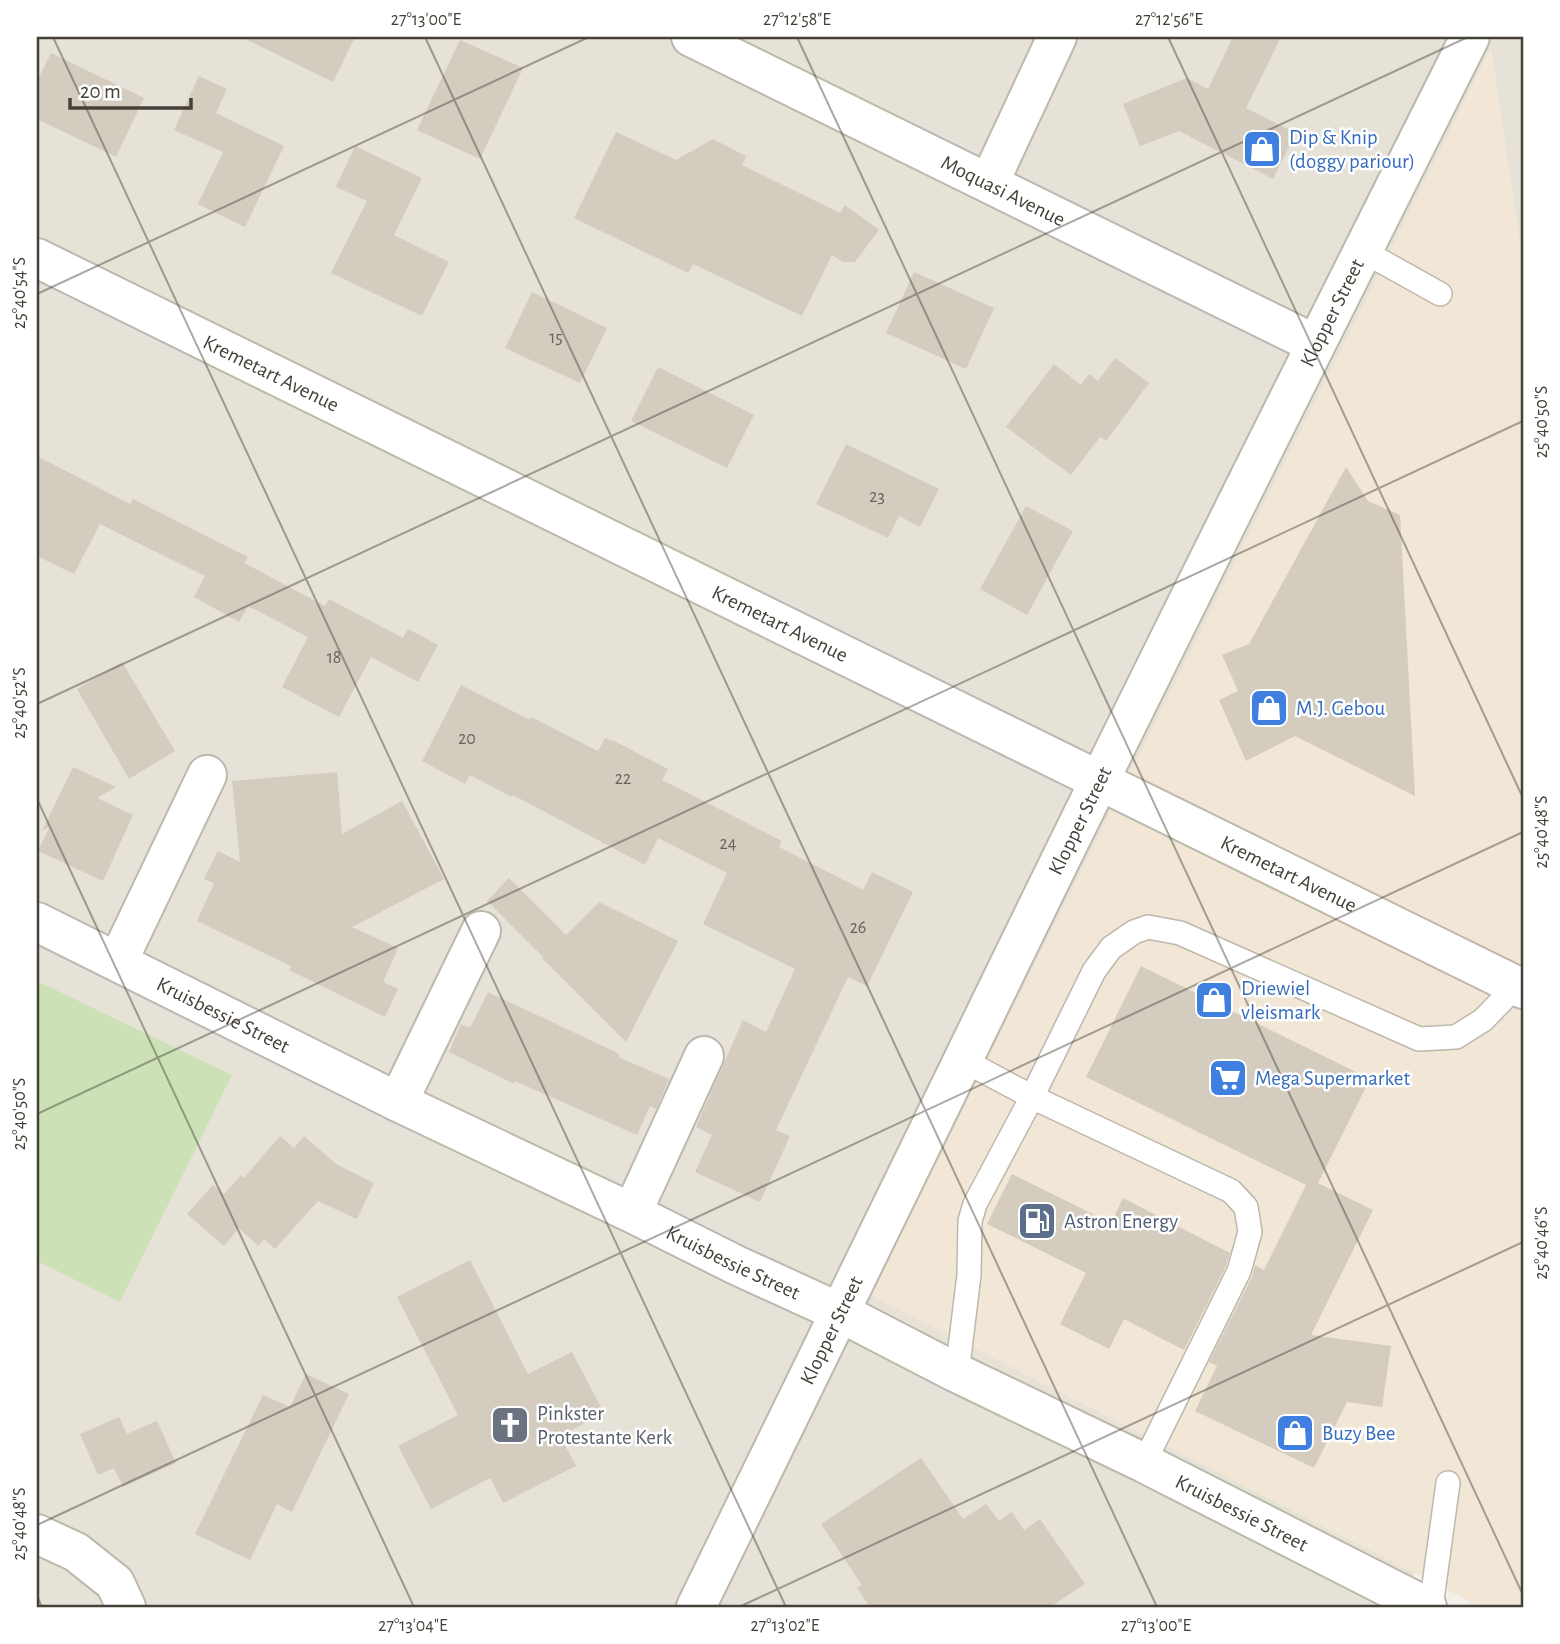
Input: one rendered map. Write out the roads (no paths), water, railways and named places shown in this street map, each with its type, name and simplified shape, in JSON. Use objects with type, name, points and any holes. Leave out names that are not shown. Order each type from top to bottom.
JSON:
[{"type":"street","name":"Moquasi Avenue","points":[[691,37],[1315,344]]},
{"type":"street","points":[[989,183],[1057,37]]},
{"type":"street","name":"Klopper Street","points":[[696,1607],[1315,344],[1470,37]]},
{"type":"street","name":"Kremetart Avenue","points":[[37,258],[1519,988]]},
{"type":"street","points":[[118,961],[207,775]]},
{"type":"street","name":"Kruisbessie Street","points":[[37,922],[398,1102],[841,1313],[1429,1607]]},
{"type":"street","points":[[398,1102],[481,931]]},
{"type":"street","points":[[632,1213],[704,1056]]},
{"type":"street","points":[[37,1534],[76,1552],[116,1583],[126,1607]]},
{"type":"lane","points":[[1363,251],[1440,293]]},
{"type":"lane","points":[[957,1373],[969,1275],[970,1221],[975,1205],[1094,971],[1111,948],[1134,932],[1148,927],[1180,933],[1419,1039],[1456,1037],[1483,1020],[1519,988]]},
{"type":"lane","points":[[963,1060],[1032,1097],[1231,1191],[1246,1207],[1250,1232],[1239,1271],[1143,1463]]},
{"type":"lane","points":[[1429,1607],[1448,1483]]},
{"type":"place","name":"Dip & Knip (doggy pariour)","points":[[1262,149]]},
{"type":"place","name":"M.J. Gebou","points":[[1269,708]]},
{"type":"place","name":"Driewiel vleismark","points":[[1214,1000]]},
{"type":"place","name":"Mega Supermarket","points":[[1228,1078]]},
{"type":"place","name":"Astron Energy","points":[[1037,1221]]},
{"type":"place","name":"Pinkster Protestante Kerk","points":[[510,1425]]},
{"type":"place","name":"Buzy Bee","points":[[1295,1433]]}]
